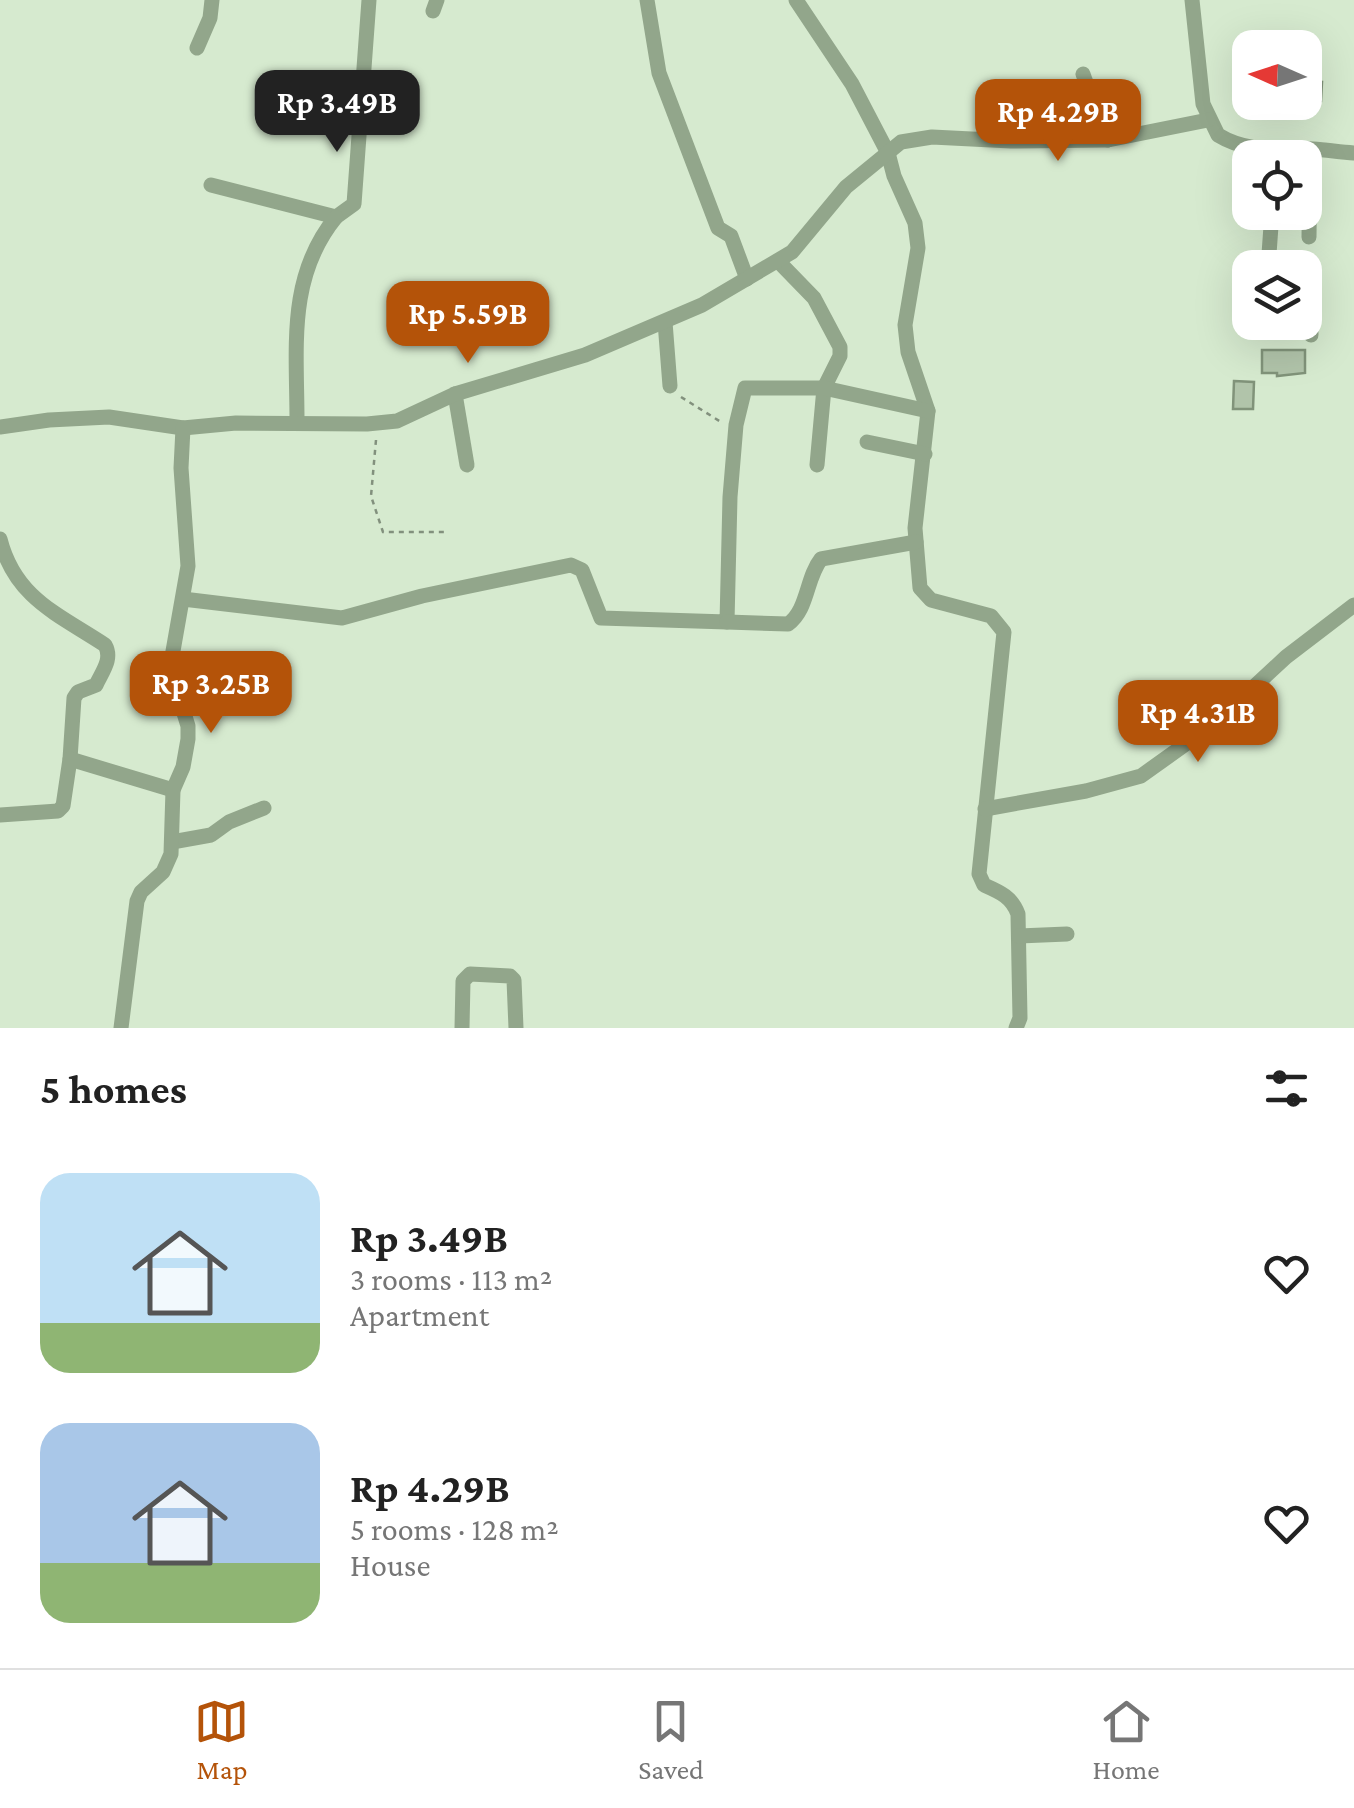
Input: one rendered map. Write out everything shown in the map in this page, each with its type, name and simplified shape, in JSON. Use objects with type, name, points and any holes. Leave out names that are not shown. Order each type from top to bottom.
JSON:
[{"type":"street","points":[[197,48],[210,18],[212,0]]},
{"type":"street","points":[[297,421],[301,284],[322,234],[354,204],[357,192],[370,0]]},
{"type":"street","points":[[647,0],[658,73],[718,228],[731,236],[747,279]]},
{"type":"street","points":[[796,0],[842,67],[888,153],[917,236],[906,338],[928,411],[916,542],[922,594],[990,616],[1004,632],[980,880],[1014,903],[1018,914],[1020,1018],[1016,1028]]},
{"type":"street","points":[[1192,0],[1203,104],[1208,120],[1224,139],[1232,142]]},
{"type":"street","points":[[1083,74],[1108,140]]},
{"type":"street","points":[[0,427],[109,417],[183,428],[398,420],[455,394],[564,362],[666,322],[779,262],[803,240],[846,187],[901,142],[932,136],[1011,141],[1108,140],[1208,120]]},
{"type":"street","points":[[1322,150],[1354,153]]},
{"type":"street","points":[[211,185],[336,217]]},
{"type":"street","points":[[1309,230],[1309,237]]},
{"type":"street","points":[[779,262],[814,298],[840,347],[840,356],[824,388],[817,465]]},
{"type":"street","points":[[666,322],[670,386]]},
{"type":"street","points":[[728,622],[728,527],[736,431],[745,388],[824,388],[928,411]]},
{"type":"street","points":[[455,394],[467,466]]},
{"type":"street","points":[[122,1028],[137,901],[140,892],[168,864],[174,790],[188,738],[170,668],[176,622],[184,599],[188,548],[181,468],[183,428]]},
{"type":"street","points":[[868,442],[925,454]]},
{"type":"street","points":[[0,539],[6,563],[28,594],[108,651],[96,685],[78,692],[74,698],[62,806],[58,812],[0,815]]},
{"type":"street","points":[[184,599],[342,618],[422,596],[571,565],[582,570],[601,618],[788,624],[798,616],[814,568],[821,559],[916,542]]},
{"type":"street","points":[[985,810],[1141,776],[1216,723],[1286,657],[1354,604]]},
{"type":"street","points":[[70,760],[174,790]]},
{"type":"street","points":[[172,842],[212,835],[229,822],[264,808]]},
{"type":"street","points":[[1018,936],[1067,934]]},
{"type":"street","points":[[462,1028],[464,981],[470,974],[510,976],[514,980],[516,1028]]},
{"type":"path","points":[[670,386],[736,431]]},
{"type":"path","points":[[378,423],[371,496],[383,532],[447,532]]},
{"type":"building","points":[[1262,350],[1305,350],[1305,373],[1262,373]]},
{"type":"building","points":[[1234,381],[1254,382],[1253,409],[1233,409]]}]
